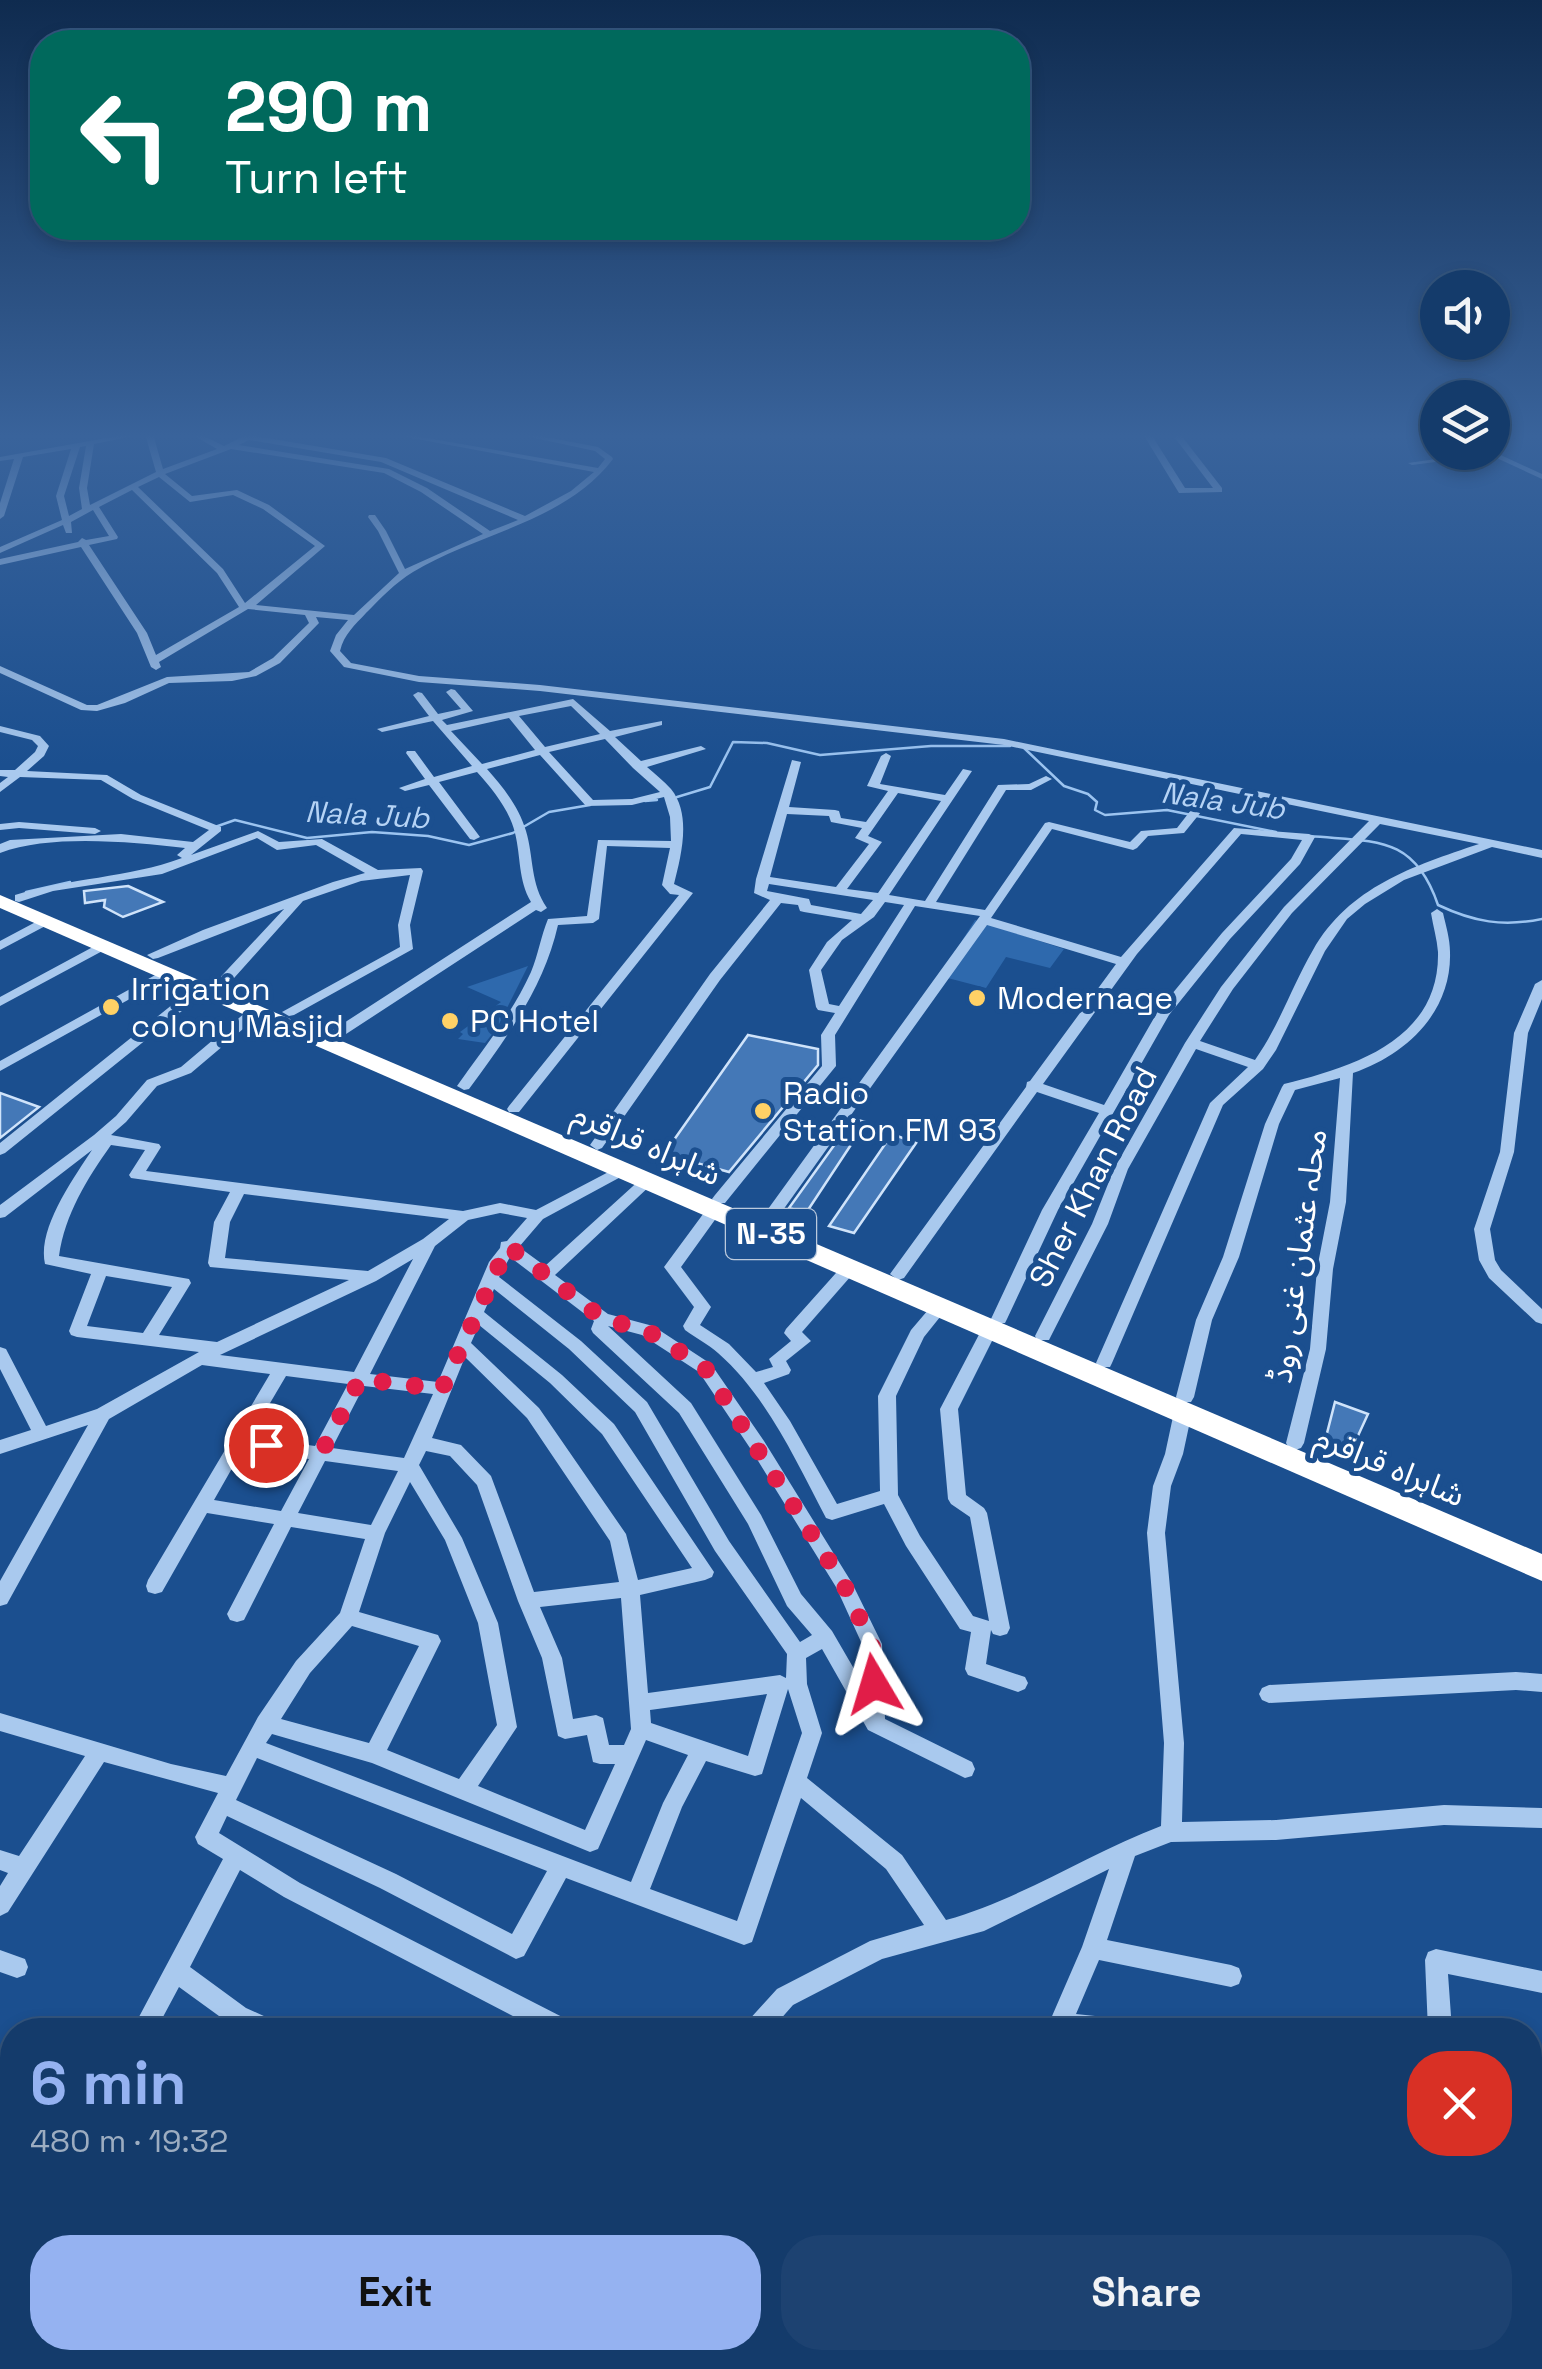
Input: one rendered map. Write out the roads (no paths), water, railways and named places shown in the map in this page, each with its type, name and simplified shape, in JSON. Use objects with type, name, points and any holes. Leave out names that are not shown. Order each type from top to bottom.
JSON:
[{"type":"highway","name":"شاہراہ قراقرم","points":[[7,896],[104,945],[161,963]]},
{"type":"highway","name":"شاہراہ قراقرم","points":[[7,896],[212,985],[290,1012],[464,1086],[940,1307],[1043,1336],[1104,1362],[1184,1404],[1295,1443],[1542,1550]]},
{"type":"highway","name":"شاہراہ قراقرم","points":[[212,985],[258,1010],[623,1170],[768,1220],[898,1274],[995,1324],[1184,1404],[1542,1568]]},
{"type":"street","points":[[0,562],[68,545]]},
{"type":"street","points":[[80,545],[170,680]]},
{"type":"street","points":[[193,545],[220,571],[243,606],[356,618]]},
{"type":"street","points":[[154,661],[272,588],[319,545]]},
{"type":"street","points":[[389,545],[395,564],[404,574]]},
{"type":"street","points":[[466,545],[404,574],[337,639],[335,651],[348,665],[372,671],[1004,742],[1542,854]]},
{"type":"street","points":[[0,669],[85,708],[100,709],[170,680],[218,681],[263,670],[314,623],[310,615]]},
{"type":"street","points":[[382,729],[468,711],[451,692]]},
{"type":"street","points":[[418,694],[520,828],[528,892],[552,922]]},
{"type":"street","points":[[444,729],[573,702],[668,793],[676,811],[677,845],[668,885],[674,892],[688,893],[514,1110]]},
{"type":"street","points":[[512,715],[590,804],[632,802],[668,793]]},
{"type":"street","points":[[405,788],[658,723]]},
{"type":"street","points":[[0,729],[43,742],[40,754],[0,789]]},
{"type":"street","points":[[636,766],[701,749]]},
{"type":"street","points":[[411,752],[474,837]]},
{"type":"street","points":[[886,756],[874,786],[948,798]]},
{"type":"street","points":[[796,762],[760,893],[805,902],[804,908],[864,918]]},
{"type":"street","points":[[843,1010],[823,1007],[815,970],[828,946],[864,918],[881,896],[967,771]]},
{"type":"street","points":[[0,773],[103,777],[137,797],[217,830],[158,871]]},
{"type":"street","points":[[929,904],[1002,787],[1031,787],[1046,778]]},
{"type":"street","points":[[841,889],[876,842],[861,838],[895,789]]},
{"type":"street","points":[[780,810],[835,813],[834,820],[870,826]]},
{"type":"street","points":[[768,1220],[1049,824],[1133,846],[1146,833],[1180,831],[1195,812]]},
{"type":"street","name":"Sher Khan Road","points":[[1043,1336],[1100,1224],[1121,1169],[1228,987],[1288,910],[1378,819]]},
{"type":"street","points":[[0,827],[79,828],[197,846]]},
{"type":"street","points":[[898,1274],[1123,962],[1238,830],[1310,837],[1296,861],[1226,936],[1162,1014],[1050,1210],[950,1409],[957,1499],[978,1513],[1000,1628]]},
{"type":"street","points":[[7,896],[158,871],[258,834],[278,846],[318,840],[378,874]]},
{"type":"street","points":[[0,849],[14,842],[121,836]]},
{"type":"street","points":[[552,922],[592,920],[602,842],[677,845]]},
{"type":"street","points":[[1104,1362],[1216,1102],[1258,1066],[1282,1034],[1329,934],[1363,897],[1422,868],[1492,844]]},
{"type":"street","points":[[0,1066],[161,963],[200,933],[378,874],[417,870],[404,925],[407,949],[290,1012]]},
{"type":"street","points":[[762,879],[912,901],[986,917],[1123,962]]},
{"type":"street","points":[[0,1150],[212,985],[301,897]]},
{"type":"street","points":[[597,1145],[715,978],[778,899]]},
{"type":"street","points":[[889,1494],[832,1513],[752,1380],[722,1347],[691,1326],[703,1307],[672,1267],[728,1209],[829,1066],[828,1035],[912,901]]},
{"type":"street","points":[[338,1033],[537,904]]},
{"type":"street","points":[[1171,1832],[1174,1743],[1156,1533],[1162,1486],[1174,1454],[1204,1320],[1231,1256],[1272,1124],[1290,1087],[1346,1075],[1390,1048],[1417,1026],[1437,1002],[1446,973],[1437,914]]},
{"type":"street","points":[[0,946],[48,920]]},
{"type":"street","points":[[464,1086],[519,1010],[543,957],[552,922]]},
{"type":"street","points":[[0,1002],[104,945]]},
{"type":"street","points":[[1542,984],[1521,1033],[1507,1152],[1482,1230],[1487,1260],[1495,1274],[1542,1318]]},
{"type":"street","points":[[0,1214],[103,1139],[152,1083],[186,1070],[258,1010]]},
{"type":"street","name":"Sher Khan Road","points":[[1192,1043],[1258,1066]]},
{"type":"street","name":"محلہ عثمان غنی روڈ","points":[[1295,1443],[1318,1350],[1324,1269],[1338,1202],[1346,1075]]},
{"type":"street","points":[[1032,1085],[1108,1111]]},
{"type":"street","points":[[103,1139],[154,1147],[136,1175],[464,1216],[500,1208],[538,1215]]},
{"type":"street","points":[[103,1139],[52,1240],[51,1260],[183,1283],[147,1340]]},
{"type":"street","points":[[541,2018],[235,1858],[206,1837],[265,1722],[303,1668],[348,1617],[376,1533],[421,1444],[490,1278],[508,1246],[538,1215],[623,1170]]},
{"type":"street","points":[[545,1275],[648,1180]]},
{"type":"street","points":[[240,1186],[222,1222],[216,1264],[370,1276]]},
{"type":"street","points":[[0,1446],[103,1414],[220,1348],[370,1276],[429,1243],[464,1216]]},
{"type":"street","points":[[237,1614],[429,1243]]},
{"type":"street","points":[[508,1246],[603,1319],[646,1330],[705,1368],[843,1583],[872,1644],[875,1724]]},
{"type":"street","points":[[752,1380],[783,1370],[777,1360],[803,1340],[792,1333],[850,1268]]},
{"type":"street","points":[[100,1270],[77,1331],[220,1348]]},
{"type":"street","points":[[252,1747],[744,1934],[812,1734],[806,1705],[792,1676],[797,1653],[722,1546],[641,1407],[575,1344],[490,1278]]},
{"type":"street","points":[[940,1307],[918,1334],[887,1396],[889,1494],[913,1541],[967,1623],[982,1626],[975,1669],[1018,1683]]},
{"type":"street","points":[[477,1315],[542,1367],[608,1429],[705,1572],[630,1588],[528,1602]]},
{"type":"street","points":[[603,1319],[599,1329],[685,1408],[755,1520],[794,1600],[825,1638],[875,1724],[965,1769]]},
{"type":"street","points":[[265,1722],[374,1754],[590,1842],[641,1729],[630,1588],[619,1539],[533,1412],[463,1345]]},
{"type":"street","points":[[0,1353],[42,1435]]},
{"type":"street","points":[[200,1359],[442,1389]]},
{"type":"street","points":[[155,1586],[281,1369]]},
{"type":"street","points":[[0,1598],[103,1414]]},
{"type":"street","points":[[239,1442],[410,1466]]},
{"type":"street","points":[[421,1444],[455,1450],[485,1481],[552,1658],[565,1730],[596,1724],[600,1755],[630,1754]]},
{"type":"street","points":[[410,1466],[454,1538],[488,1623],[507,1727],[464,1790]]},
{"type":"street","points":[[202,1505],[376,1533]]},
{"type":"street","points":[[0,1562],[21,1563]]},
{"type":"street","points":[[348,1617],[431,1641],[374,1754]]},
{"type":"street","points":[[797,1653],[825,1638]]},
{"type":"street","points":[[1268,1694],[1516,1681],[1542,1683]]},
{"type":"street","points":[[640,1703],[780,1684],[755,1767],[641,1729]]},
{"type":"street","points":[[0,1722],[228,1795],[516,1948],[561,1867]]},
{"type":"street","points":[[637,1895],[674,1803],[701,1750]]},
{"type":"street","points":[[0,1905],[98,1752]]},
{"type":"street","points":[[798,1783],[894,1862],[941,1932]]},
{"type":"street","points":[[766,2018],[785,1996],[878,1949],[984,1920],[1127,1849],[1171,1832],[1276,1830],[1444,1814],[1542,1818]]},
{"type":"street","points":[[1064,2018],[1127,1849]]},
{"type":"street","points":[[150,2018],[235,1858]]},
{"type":"street","points":[[0,1860],[24,1868]]},
{"type":"street","points":[[1093,1948],[1231,1976]]},
{"type":"street","points":[[1439,2018],[1436,1960],[1542,1982]]},
{"type":"street","points":[[174,1970],[243,2018]]},
{"type":"waterway","name":"Nala Jub","points":[[677,797],[710,787],[733,742],[767,743],[820,755],[931,746],[1010,746]]},
{"type":"waterway","name":"Nala Jub","points":[[1024,748],[1064,786],[1088,794],[1097,802],[1095,810],[1105,815],[1167,810],[1276,832]]},
{"type":"waterway","name":"Nala Jub","points":[[645,801],[657,800]]},
{"type":"waterway","name":"Nala Jub","points":[[215,827],[235,820],[307,838],[372,832],[428,836],[469,845],[513,833],[549,812],[590,805]]},
{"type":"waterway","name":"Nala Jub","points":[[1310,836],[1389,846],[1417,865],[1438,905],[1464,915],[1501,923],[1542,919]]},
{"type":"waterway","name":"Nala Jub","points":[[26,892],[70,882]]},
{"type":"place","name":"Modernage","points":[[977,998]]},
{"type":"place","name":"Irrigation colony Masjid","points":[[111,1007]]},
{"type":"place","name":"PC Hotel","points":[[450,1021]]},
{"type":"place","name":"Radio Station FM 93","points":[[763,1111]]}]
